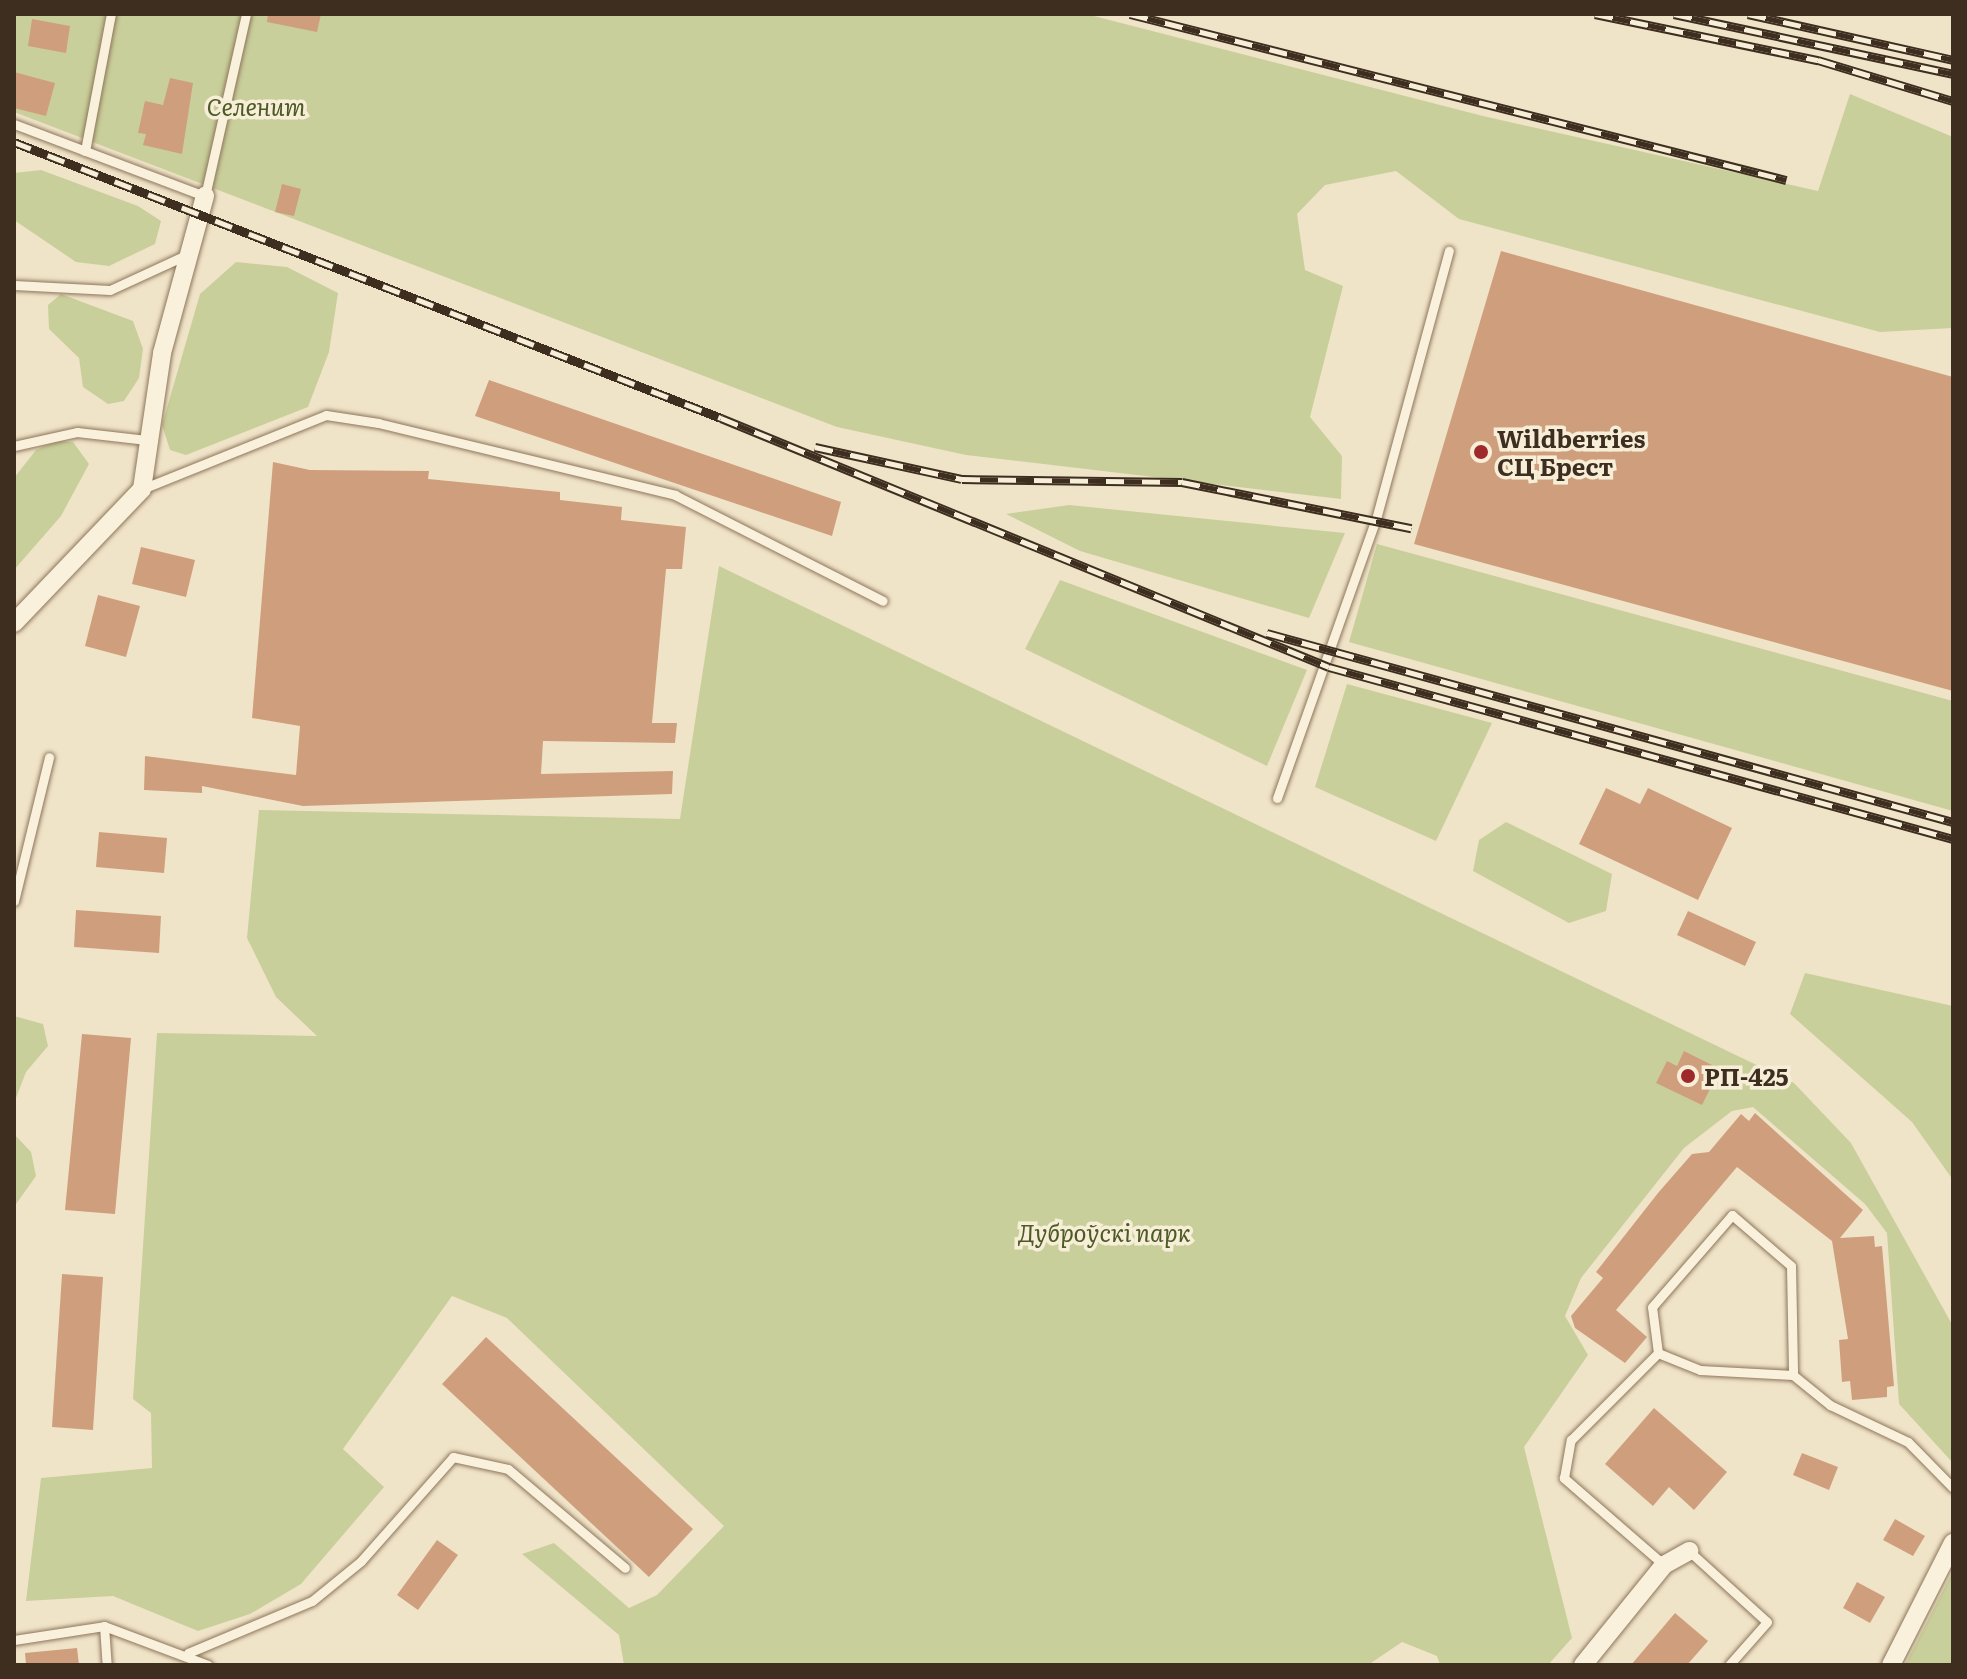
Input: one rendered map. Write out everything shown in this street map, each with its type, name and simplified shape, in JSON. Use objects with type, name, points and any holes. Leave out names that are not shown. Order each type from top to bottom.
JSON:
[{"type":"street","points":[[14,623],[142,489],[147,440],[205,196]]},
{"type":"street","points":[[1891,1665],[1953,1543]]},
{"type":"street","points":[[1583,1665],[1664,1565],[1689,1551]]},
{"type":"lane","points":[[85,151],[111,14]]},
{"type":"lane","points":[[14,124],[205,196],[246,14]]},
{"type":"lane","points":[[1277,798],[1362,563],[1449,251]]},
{"type":"lane","points":[[14,285],[110,290],[189,254]]},
{"type":"lane","points":[[142,489],[326,415],[675,495],[883,601]]},
{"type":"lane","points":[[14,446],[77,432],[147,440]]},
{"type":"lane","points":[[14,901],[49,757]]},
{"type":"lane","points":[[1658,1353],[1652,1307],[1732,1215],[1791,1266],[1793,1375]]},
{"type":"lane","points":[[1658,1353],[1700,1370],[1793,1375],[1830,1405],[1908,1442],[1953,1488]]},
{"type":"lane","points":[[1658,1353],[1571,1440],[1564,1478],[1664,1565]]},
{"type":"lane","points":[[188,1653],[312,1601],[361,1561],[453,1457],[508,1469],[625,1568]]},
{"type":"lane","points":[[1689,1551],[1767,1622],[1729,1665]]},
{"type":"lane","points":[[104,1626],[107,1665]]},
{"type":"lane","points":[[14,1640],[104,1626],[188,1653],[208,1665]]},
{"type":"green space","name":"Селенит","points":[[14,14],[1086,14],[1483,116],[1818,191],[1850,94],[1953,137],[1953,328],[1880,332],[1459,219],[1396,171],[1325,185],[1297,214],[1305,270],[1343,286],[1310,417],[1342,456],[1341,499],[966,455],[837,427],[14,112]]},
{"type":"green space","points":[[41,170],[138,206],[161,221],[155,244],[109,266],[76,262],[14,220],[14,173]]},
{"type":"green space","points":[[236,262],[287,267],[338,293],[329,352],[308,407],[186,455],[170,450],[162,425],[200,294]]},
{"type":"green space","points":[[61,294],[133,321],[143,349],[139,378],[124,401],[108,404],[83,387],[79,358],[49,329],[48,305]]},
{"type":"green space","points":[[57,441],[73,442],[89,464],[61,516],[14,570],[14,478],[36,450]]},
{"type":"green space","points":[[1069,505],[1345,533],[1309,618],[1080,551],[1006,514]]},
{"type":"green space","points":[[1377,544],[1953,701],[1953,811],[1349,642]]},
{"type":"green space","name":"Дуброўскі парк","points":[[719,566],[1794,1083],[1851,1143],[1953,1326],[1953,1463],[1899,1404],[1887,1233],[1865,1204],[1753,1107],[1732,1111],[1684,1148],[1581,1278],[1565,1316],[1588,1355],[1524,1447],[1572,1638],[1548,1665],[1440,1665],[1437,1656],[1402,1642],[1368,1665],[624,1665],[619,1635],[522,1554],[554,1543],[629,1608],[657,1595],[724,1526],[507,1318],[452,1296],[343,1449],[384,1487],[301,1584],[250,1614],[198,1631],[113,1596],[26,1601],[41,1478],[152,1468],[151,1413],[133,1399],[157,1033],[317,1036],[276,997],[247,938],[259,810],[680,819]]},
{"type":"green space","points":[[1060,580],[1307,670],[1267,766],[1025,649]]},
{"type":"green space","points":[[1347,684],[1492,723],[1436,841],[1315,787]]},
{"type":"green space","points":[[1506,822],[1612,874],[1606,911],[1569,923],[1473,871],[1479,840]]},
{"type":"green space","points":[[1805,973],[1953,1006],[1953,1180],[1912,1122],[1790,1014]]},
{"type":"green space","points":[[14,1016],[43,1024],[48,1046],[26,1072],[14,1103]]},
{"type":"green space","points":[[14,1134],[31,1152],[36,1176],[14,1207]]},
{"type":"green space","points":[[1953,1571],[1953,1665],[1905,1665]]},
{"type":"building","points":[[268,14],[321,14],[317,32],[267,22]]},
{"type":"building","points":[[32,19],[70,26],[66,53],[28,46]]},
{"type":"building","points":[[14,72],[55,83],[46,116],[14,108]]},
{"type":"building","points":[[170,78],[193,83],[182,154],[143,145],[146,134],[138,133],[145,101],[163,105]]},
{"type":"building","points":[[282,184],[301,189],[294,216],[275,212]]},
{"type":"building","points":[[1501,251],[1953,377],[1953,691],[1414,544]]},
{"type":"building","points":[[489,380],[841,502],[832,536],[475,416]]},
{"type":"building","points":[[273,462],[310,470],[429,471],[428,479],[560,492],[560,500],[622,507],[621,520],[686,527],[682,569],[666,569],[652,723],[677,723],[675,743],[543,741],[541,774],[673,771],[672,794],[303,806],[202,786],[202,793],[144,790],[145,756],[296,775],[300,726],[252,718]]},
{"type":"building","points":[[141,547],[195,560],[186,597],[132,584]]},
{"type":"building","points":[[98,595],[140,606],[126,657],[85,646]]},
{"type":"building","points":[[1606,788],[1640,804],[1648,788],[1732,828],[1698,900],[1579,844]]},
{"type":"building","points":[[99,832],[167,838],[164,873],[96,867]]},
{"type":"building","points":[[76,910],[161,916],[159,953],[74,947]]},
{"type":"building","points":[[1688,911],[1756,942],[1745,966],[1677,935]]},
{"type":"building","points":[[82,1034],[131,1038],[115,1214],[65,1210]]},
{"type":"building","name":"РП-425","points":[[1684,1051],[1720,1069],[1702,1105],[1656,1083],[1667,1061],[1677,1066]]},
{"type":"building","points":[[1755,1113],[1863,1210],[1840,1238],[1874,1236],[1875,1247],[1882,1246],[1894,1386],[1887,1387],[1887,1397],[1852,1400],[1850,1381],[1842,1382],[1839,1340],[1848,1339],[1832,1241],[1737,1167],[1616,1310],[1647,1337],[1625,1363],[1575,1328],[1571,1316],[1603,1278],[1596,1272],[1658,1193],[1692,1154],[1709,1152],[1741,1114],[1749,1121]]},
{"type":"building","points":[[62,1274],[103,1277],[93,1430],[52,1427]]},
{"type":"building","points":[[486,1337],[693,1529],[649,1577],[442,1384]]},
{"type":"building","points":[[1654,1408],[1727,1472],[1694,1510],[1669,1487],[1653,1506],[1605,1464]]},
{"type":"building","points":[[1802,1453],[1838,1467],[1829,1490],[1793,1475]]},
{"type":"building","points":[[1895,1519],[1925,1536],[1913,1556],[1883,1540]]},
{"type":"building","points":[[437,1540],[458,1555],[418,1610],[397,1595]]},
{"type":"building","points":[[1857,1582],[1885,1597],[1870,1623],[1843,1608]]},
{"type":"building","points":[[1675,1613],[1708,1641],[1687,1665],[1631,1665]]},
{"type":"building","points":[[77,1648],[79,1665],[26,1665],[25,1653]]},
{"type":"railway","points":[[1130,14],[1786,180]]},
{"type":"railway","points":[[1595,14],[1818,60],[1953,101]]},
{"type":"railway","points":[[1674,14],[1953,74]]},
{"type":"railway","points":[[1748,14],[1953,60]]},
{"type":"railway","points":[[14,142],[721,418],[1329,667],[1953,839]]},
{"type":"railway","points":[[815,447],[962,479],[1182,482],[1411,528]]},
{"type":"railway","points":[[1267,633],[1953,822]]},
{"type":"place","name":"Wildberries СЦ Брест","points":[[1481,452]]},
{"type":"place","name":"РП-425","points":[[1688,1076]]}]
